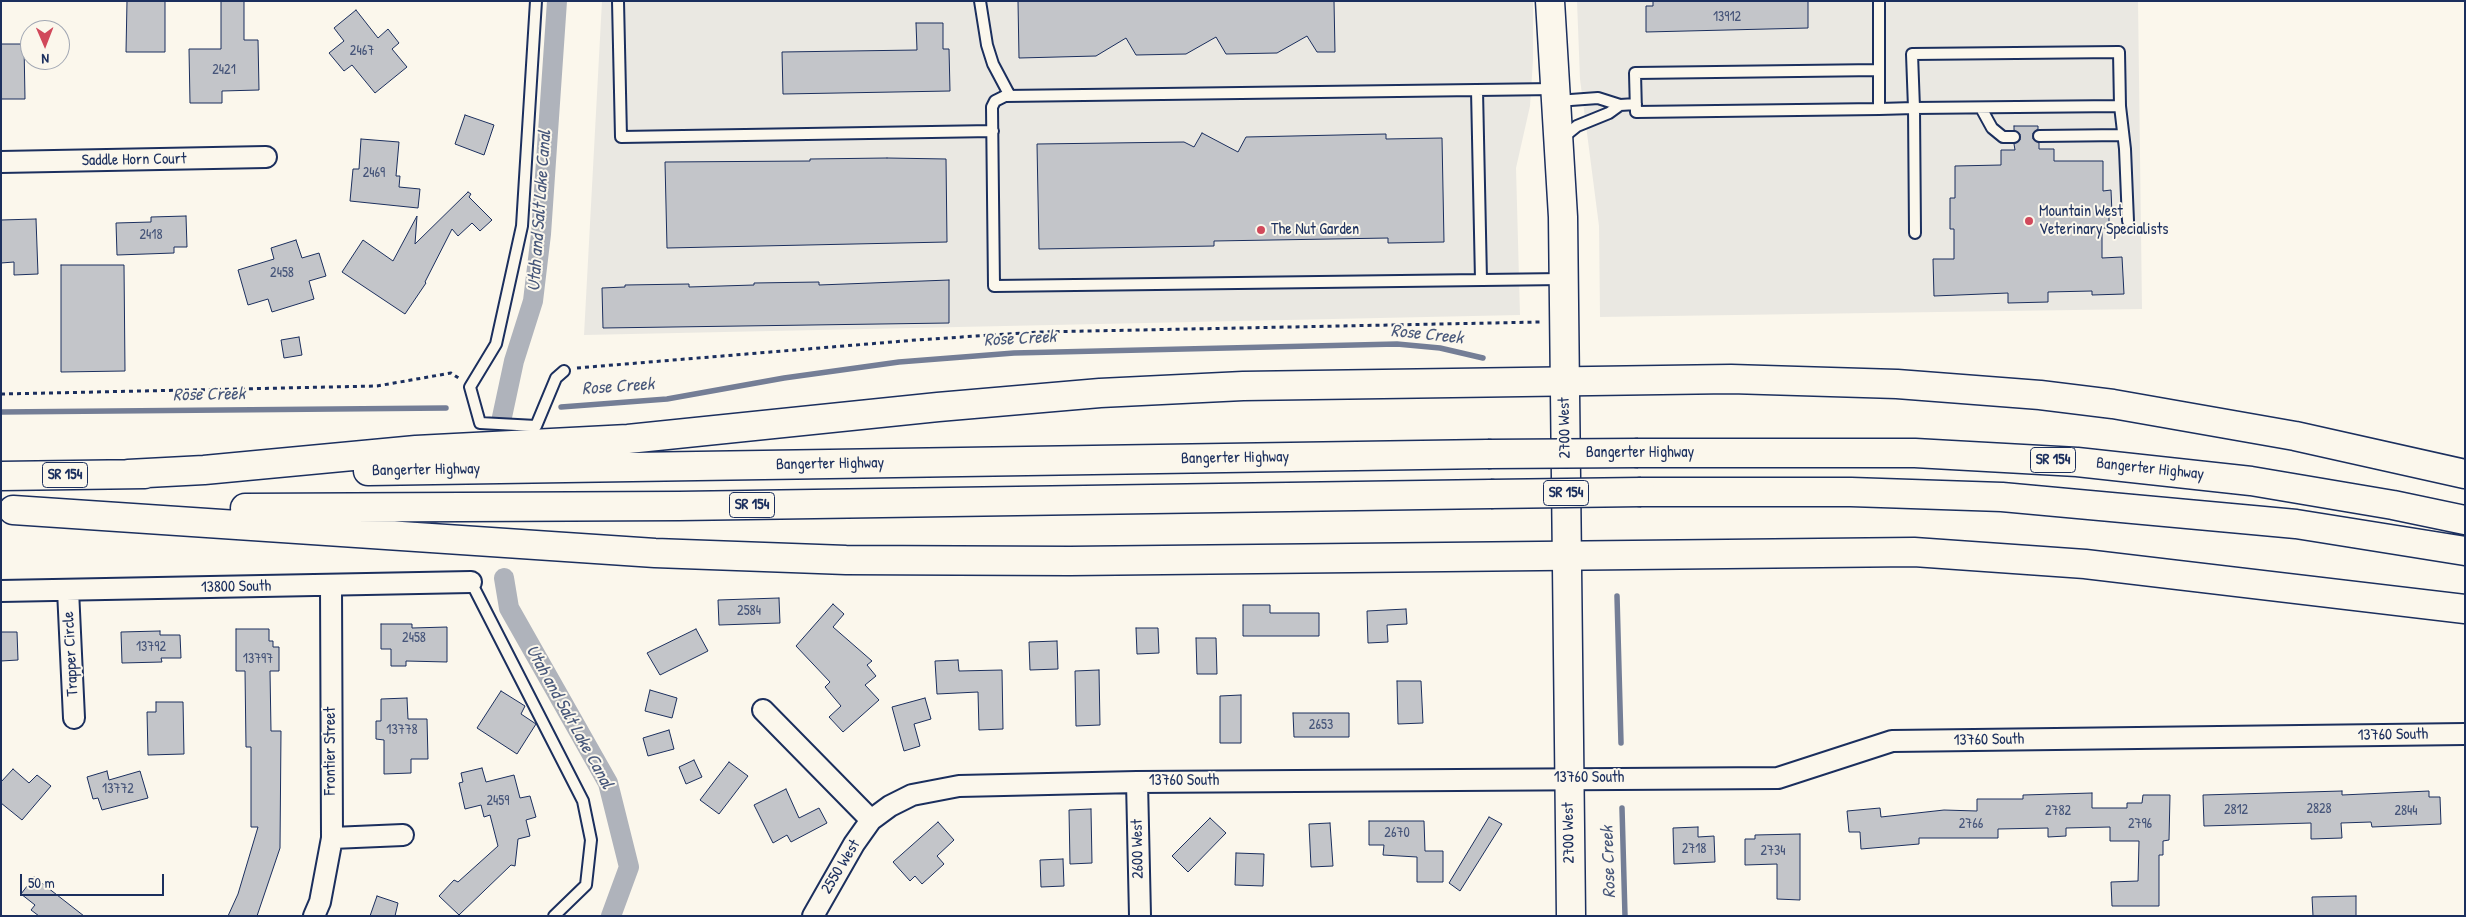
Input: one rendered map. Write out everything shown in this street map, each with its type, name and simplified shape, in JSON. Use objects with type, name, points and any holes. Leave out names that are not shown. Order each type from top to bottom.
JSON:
[{"type":"main road","name":"2700 West","points":[[1550,1],[1559,141],[1564,279],[1571,916]]},
{"type":"main road","points":[[128,474],[270,464],[416,450],[648,437],[938,407],[1100,393],[1243,386],[1731,379],[1826,380],[2040,395],[2112,404],[2204,419],[2350,448],[2465,474]]},
{"type":"main road","name":"Bangerter Highway","points":[[1,476],[1488,454],[1915,453],[2077,462],[2251,481],[2366,500],[2465,520]]},
{"type":"main road","name":"SR 154","points":[[7,510],[669,506],[1641,492],[1860,492],[2022,498],[2296,524],[2465,551]]},
{"type":"main road","points":[[7,510],[749,558],[1070,561],[1852,551],[1971,554],[2085,564],[2465,609]]},
{"type":"street","name":"Saddle Horn Court","points":[[1,162],[266,158]]},
{"type":"street","name":"13800 South","points":[[1,591],[471,582]]},
{"type":"street","name":"Frontier Street","points":[[314,916],[320,902],[332,838],[331,585]]},
{"type":"street","name":"Trapper Circle","points":[[68,590],[74,718]]},
{"type":"street","points":[[763,710],[871,820]]},
{"type":"street","name":"13760 South","points":[[871,820],[890,806],[912,795],[935,789],[959,786],[1137,782],[1778,778],[1892,741],[2465,734]]},
{"type":"street","name":"2600 West","points":[[1137,782],[1140,916]]},
{"type":"street","name":"2550 West","points":[[813,916],[854,844],[871,820]]},
{"type":"street","points":[[332,838],[403,835]]},
{"type":"lane","points":[[536,1],[522,226],[496,344],[470,387],[480,423],[536,426],[556,378],[564,370]]},
{"type":"lane","points":[[618,1],[620,137],[992,132]]},
{"type":"lane","points":[[980,1],[987,45],[993,64],[1010,96]]},
{"type":"lane","points":[[1879,1],[1879,109]]},
{"type":"lane","points":[[1916,233],[1912,54],[2119,52],[2120,106],[2128,221]]},
{"type":"lane","points":[[1879,70],[1635,73],[1636,112],[2120,106]]},
{"type":"lane","points":[[1477,90],[1481,280]]},
{"type":"lane","points":[[1564,279],[994,286],[992,107],[1000,98],[1010,96],[1477,90],[1598,98],[1620,105],[1636,104]]},
{"type":"lane","points":[[1559,141],[1577,126],[1609,113],[1620,105]]},
{"type":"lane","points":[[1981,108],[1992,128],[2003,137],[2014,136]]},
{"type":"lane","points":[[2039,136],[2123,135]]},
{"type":"lane","points":[[471,582],[583,801],[591,840],[586,885],[554,916]]},
{"type":"path","points":[[564,370],[916,340],[1038,332],[1564,321]]},
{"type":"path","points":[[1,394],[377,386],[451,372],[470,387]]},
{"type":"shaded area","points":[[602,1],[1533,1],[1533,60],[1530,106],[1516,168],[1520,315],[584,335]]},
{"type":"shaded area","points":[[1577,1],[2138,1],[2142,309],[1600,317],[1599,226],[1580,79]]},
{"type":"building","points":[[127,1],[165,1],[165,52],[126,52]]},
{"type":"building","points":[[221,1],[244,1],[244,40],[258,40],[259,90],[222,91],[222,103],[190,103],[189,49],[221,49]]},
{"type":"building","points":[[1018,1],[1334,1],[1335,52],[1317,52],[1307,36],[1277,53],[1226,54],[1216,37],[1186,54],[1136,55],[1126,38],[1096,56],[1019,58]]},
{"type":"building","points":[[1653,1],[1808,1],[1808,28],[1646,32],[1646,6],[1653,6]]},
{"type":"building","points":[[356,10],[378,38],[388,29],[399,43],[392,49],[407,67],[375,93],[352,65],[344,71],[329,53],[344,41],[334,28]]},
{"type":"building","points":[[916,23],[943,23],[943,49],[949,49],[950,91],[783,94],[782,52],[917,50]]},
{"type":"building","points":[[1,44],[20,44],[20,70],[24,70],[25,99],[1,99]]},
{"type":"building","points":[[465,115],[494,125],[484,155],[455,144]]},
{"type":"building","name":"Mountain West Veterinary Specialists","points":[[2014,126],[2038,126],[2038,129],[2033,133],[2033,139],[2039,143],[2039,149],[2054,149],[2054,161],[2103,161],[2103,191],[2111,190],[2112,214],[2109,214],[2109,228],[2102,228],[2102,258],[2122,257],[2124,294],[2092,295],[2092,291],[2048,292],[2048,302],[2008,303],[2008,293],[1934,296],[1933,259],[1954,259],[1954,229],[1950,229],[1950,198],[1955,198],[1955,166],[2001,165],[2001,150],[2015,150],[2014,144],[2020,140],[2020,134],[2014,130]]},
{"type":"building","points":[[1202,133],[1238,152],[1246,137],[1386,134],[1386,139],[1442,138],[1444,242],[1388,243],[1388,238],[1214,241],[1214,246],[1039,249],[1037,144],[1184,142],[1194,147]]},
{"type":"building","points":[[361,139],[399,142],[396,176],[400,176],[399,187],[420,189],[418,208],[350,201],[353,169],[359,169]]},
{"type":"building","points":[[810,159],[946,159],[947,242],[667,248],[665,162],[810,161]]},
{"type":"building","points":[[468,192],[471,194],[469,197],[492,220],[480,231],[472,223],[458,236],[452,229],[426,283],[405,314],[342,272],[363,240],[393,261],[417,216],[415,244]]},
{"type":"building","points":[[186,216],[187,247],[174,247],[174,253],[117,255],[116,223],[151,222],[151,217]]},
{"type":"building","points":[[36,219],[38,274],[14,275],[14,262],[1,263],[1,220]]},
{"type":"building","points":[[296,240],[302,258],[319,253],[326,276],[309,281],[314,299],[272,312],[268,299],[248,305],[238,270],[274,259],[271,248]]},
{"type":"building","points":[[61,265],[124,265],[125,371],[61,372]]},
{"type":"building","points":[[949,280],[949,323],[603,328],[602,288],[625,287],[625,285],[689,284],[689,287],[819,282],[819,285]]},
{"type":"building","points":[[299,337],[302,355],[284,358],[281,340]]},
{"type":"building","points":[[779,598],[780,623],[719,625],[718,600]]},
{"type":"building","points":[[833,604],[844,614],[833,627],[872,661],[867,665],[876,676],[865,685],[879,700],[843,732],[829,717],[841,706],[825,687],[830,682],[796,646]]},
{"type":"building","points":[[1243,605],[1270,605],[1270,613],[1319,613],[1319,636],[1243,636]]},
{"type":"building","points":[[1406,609],[1407,624],[1387,625],[1388,642],[1368,643],[1367,611]]},
{"type":"building","points":[[381,624],[412,624],[412,628],[447,627],[447,662],[406,661],[406,666],[391,666],[391,649],[381,649]]},
{"type":"building","points":[[1136,628],[1158,628],[1159,653],[1137,654]]},
{"type":"building","points":[[236,629],[269,629],[269,641],[273,641],[273,647],[279,647],[279,671],[270,671],[271,731],[281,731],[280,848],[257,916],[228,916],[238,894],[258,827],[251,827],[251,747],[246,747],[245,671],[236,671]]},
{"type":"building","points":[[696,629],[708,651],[660,675],[647,653]]},
{"type":"building","points":[[160,631],[160,635],[180,635],[181,658],[161,658],[162,662],[122,663],[121,632]]},
{"type":"building","points":[[1,632],[17,632],[18,660],[1,661]]},
{"type":"building","points":[[1196,638],[1216,638],[1217,674],[1197,674]]},
{"type":"building","points":[[1057,641],[1058,669],[1030,670],[1029,642]]},
{"type":"building","points":[[958,660],[959,671],[1002,670],[1003,729],[979,730],[978,692],[937,694],[935,661]]},
{"type":"building","points":[[1099,670],[1100,725],[1076,726],[1075,671]]},
{"type":"building","points":[[1397,681],[1421,681],[1423,723],[1398,724]]},
{"type":"building","points":[[650,690],[677,698],[672,718],[645,711]]},
{"type":"building","points":[[501,691],[525,706],[521,714],[536,724],[517,754],[477,728]]},
{"type":"building","points":[[1241,695],[1241,743],[1220,743],[1220,696]]},
{"type":"building","points":[[407,698],[408,719],[427,719],[428,759],[411,759],[411,773],[384,774],[384,740],[376,739],[376,721],[381,721],[381,699]]},
{"type":"building","points":[[925,698],[931,719],[914,724],[920,746],[904,751],[892,707]]},
{"type":"building","points":[[156,702],[183,702],[184,754],[148,755],[147,712],[156,712]]},
{"type":"building","points":[[1293,713],[1349,713],[1349,737],[1294,737]]},
{"type":"building","points":[[669,730],[674,749],[648,756],[643,738]]},
{"type":"building","points":[[694,760],[702,777],[686,784],[679,767]]},
{"type":"building","points":[[729,762],[748,776],[719,814],[700,800]]},
{"type":"building","points":[[482,768],[486,782],[514,775],[520,798],[530,796],[536,817],[526,820],[530,836],[518,839],[515,866],[511,865],[459,915],[439,896],[454,880],[458,882],[498,846],[490,815],[484,817],[481,805],[465,809],[459,783],[463,782],[461,773]]},
{"type":"building","points":[[13,769],[29,783],[37,775],[51,786],[22,820],[1,803],[1,782]]},
{"type":"building","points":[[107,771],[109,780],[140,771],[148,798],[102,810],[98,798],[93,799],[87,777]]},
{"type":"building","points":[[786,789],[799,818],[819,808],[827,823],[791,842],[787,835],[773,843],[754,805]]},
{"type":"building","points":[[2342,791],[2342,795],[2429,791],[2429,797],[2440,797],[2441,824],[2372,827],[2371,822],[2341,823],[2342,838],[2311,839],[2311,823],[2204,826],[2203,795]]},
{"type":"building","points":[[2092,793],[2092,808],[2127,808],[2127,803],[2142,803],[2143,795],[2170,795],[2169,840],[2163,841],[2163,855],[2159,855],[2159,906],[2112,906],[2111,882],[2138,881],[2139,841],[2110,841],[2110,827],[2066,828],[2066,836],[2048,837],[2048,828],[1998,829],[1998,838],[1919,838],[1919,844],[1861,849],[1860,832],[1849,832],[1847,811],[1880,808],[1881,817],[1944,810],[1977,811],[1977,799],[2023,799],[2023,795]]},
{"type":"building","points":[[1091,809],[1092,863],[1070,864],[1069,810]]},
{"type":"building","points":[[1489,817],[1502,824],[1460,891],[1449,883]]},
{"type":"building","points":[[1210,818],[1226,833],[1188,872],[1172,856]]},
{"type":"building","points":[[1369,821],[1424,821],[1425,851],[1443,851],[1443,882],[1417,882],[1417,857],[1383,855],[1384,845],[1369,845]]},
{"type":"building","points":[[938,822],[954,840],[937,856],[944,864],[922,884],[915,876],[910,881],[893,862]]},
{"type":"building","points":[[1330,823],[1333,866],[1311,867],[1309,824]]},
{"type":"building","points":[[1698,827],[1698,837],[1714,836],[1715,862],[1674,864],[1673,828]]},
{"type":"building","points":[[1800,834],[1800,900],[1777,899],[1777,864],[1745,865],[1745,839],[1755,839],[1755,835]]},
{"type":"building","points":[[1236,853],[1264,854],[1263,886],[1235,885]]},
{"type":"building","points":[[1063,859],[1064,886],[1041,887],[1040,860]]},
{"type":"building","points":[[34,877],[84,916],[39,916],[31,910],[35,905],[21,894]]},
{"type":"building","points":[[377,896],[398,903],[395,916],[370,916]]},
{"type":"building","points":[[2356,896],[2356,916],[2313,916],[2312,897]]},
{"type":"waterway","name":"Utah and Salt Lake Canal","points":[[502,417],[514,361],[533,301],[541,234],[557,1]]},
{"type":"waterway","name":"Rose Creek","points":[[561,407],[667,399],[784,378],[899,362],[1014,353],[1397,344],[1440,348],[1483,358]]},
{"type":"waterway","name":"Rose Creek","points":[[1,412],[446,408]]},
{"type":"waterway","name":"Utah and Salt Lake Canal","points":[[504,578],[509,608],[608,783],[629,867],[611,916]]},
{"type":"waterway","name":"Rose Creek","points":[[1617,596],[1621,743]]},
{"type":"waterway","name":"Rose Creek","points":[[1622,808],[1625,916]]},
{"type":"place","name":"Mountain West Veterinary Specialists","points":[[2029,221]]},
{"type":"place","name":"The Nut Garden","points":[[1261,230]]}]
